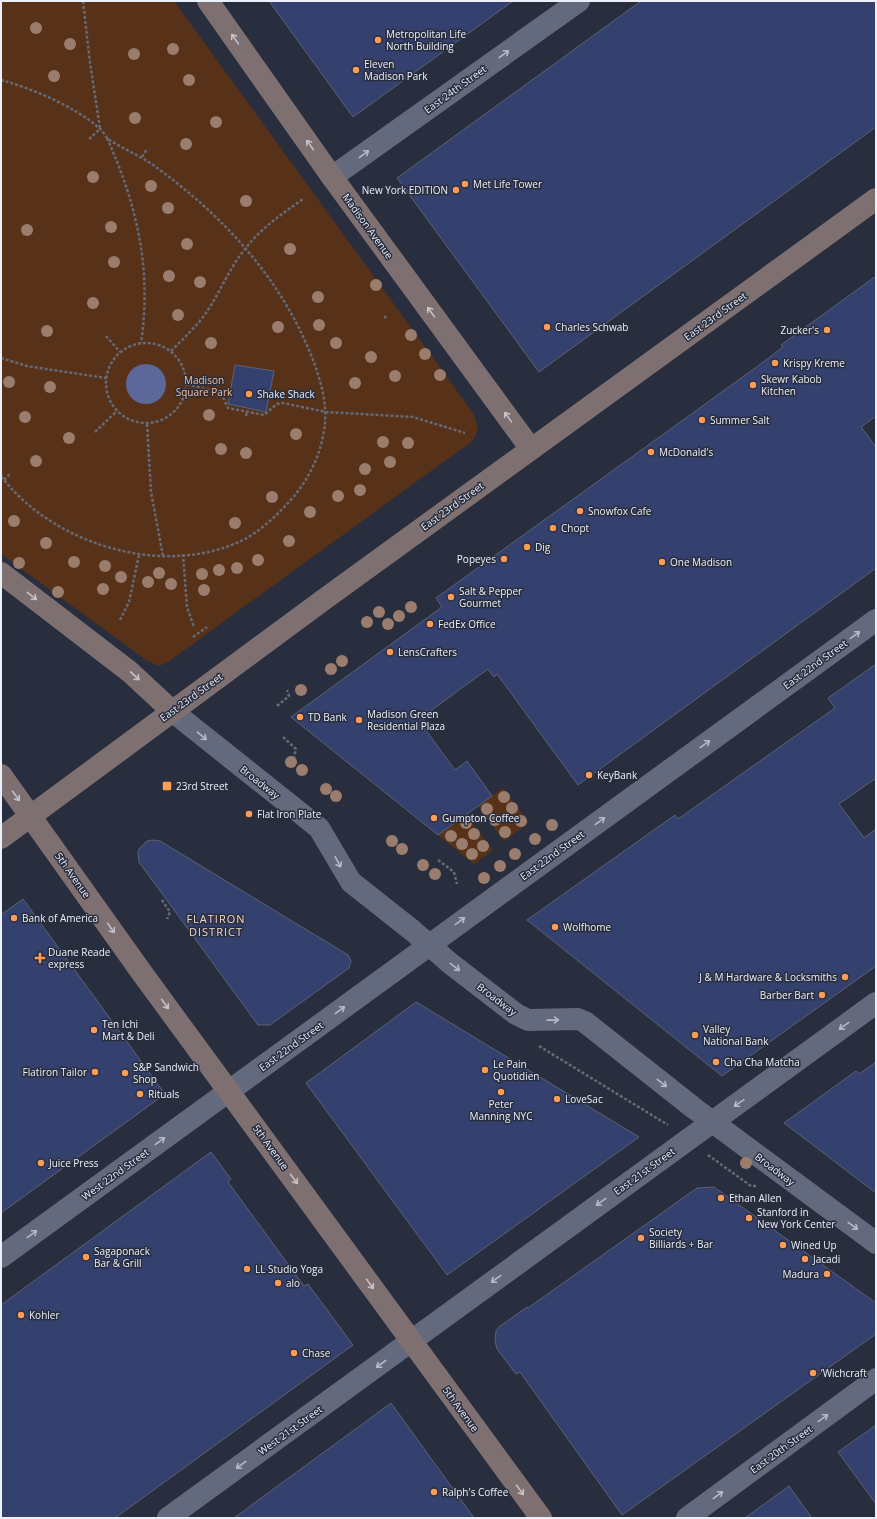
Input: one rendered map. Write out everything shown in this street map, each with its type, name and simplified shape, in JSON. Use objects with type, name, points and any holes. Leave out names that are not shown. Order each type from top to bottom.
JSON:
[{"type":"main road","name":"Madison Avenue","points":[[208,1],[332,177],[531,449]]},
{"type":"main road","name":"East 23rd Street","points":[[1,838],[172,711],[876,199]]},
{"type":"main road","points":[[1,573],[130,672],[172,711]]},
{"type":"main road","name":"5th Avenue","points":[[1,775],[142,972],[541,1518]]},
{"type":"street","name":"East 24th Street","points":[[332,177],[579,1]]},
{"type":"street","name":"East 22nd Street","points":[[230,1091],[429,944],[876,620]]},
{"type":"street","name":"Broadway","points":[[172,711],[318,828],[351,882],[516,1014],[528,1020],[578,1019],[585,1022],[712,1122],[876,1243]]},
{"type":"street","name":"East 21st Street","points":[[412,1340],[876,1003]]},
{"type":"street","name":"West 22nd Street","points":[[1,1257],[230,1091]]},
{"type":"street","name":"West 21st Street","points":[[168,1518],[412,1340]]},
{"type":"street","name":"East 20th Street","points":[[686,1518],[876,1379]]},
{"type":"path","points":[[83,1],[90,63],[100,129]]},
{"type":"path","points":[[1,80],[34,91],[81,116],[100,129],[107,138],[132,205],[145,266],[146,300],[141,343]]},
{"type":"path","points":[[89,139],[100,129]]},
{"type":"path","points":[[1,476],[29,504],[61,527],[104,546],[139,555],[163,556],[222,548],[242,540],[261,529],[297,494],[320,451],[324,434],[326,412],[316,368],[295,320],[280,293],[246,248],[226,226],[199,202],[142,157],[107,138]]},
{"type":"path","points":[[142,157],[147,149]]},
{"type":"path","points":[[171,351],[208,311],[235,262],[246,248],[280,215],[303,199]]},
{"type":"path","points":[[384,318],[388,315]]},
{"type":"path","points":[[106,336],[120,352]]},
{"type":"path","points":[[141,343],[162,346],[171,351],[180,360],[185,372],[187,384],[185,396],[180,406],[172,414],[155,423],[147,424],[133,421],[117,411],[108,396],[106,378],[113,360],[120,352],[126,348],[141,343]]},
{"type":"path","points":[[1,358],[27,366],[106,378]]},
{"type":"path","points":[[187,384],[217,390],[221,393],[228,408],[264,415],[277,404],[283,403],[326,412],[413,417],[465,433]]},
{"type":"path","points":[[96,432],[117,411]]},
{"type":"path","points":[[246,416],[247,412]]},
{"type":"path","points":[[147,424],[151,492],[163,556]]},
{"type":"path","points":[[4,480],[11,473]]},
{"type":"path","points":[[183,554],[187,607],[194,626]]},
{"type":"path","points":[[120,620],[129,602],[134,587],[139,555]]},
{"type":"path","points":[[193,637],[207,626]]},
{"type":"path","points":[[277,706],[289,696],[287,690]]},
{"type":"path","points":[[283,737],[296,749],[294,757]]},
{"type":"path","points":[[438,860],[454,872],[457,884]]},
{"type":"path","points":[[162,900],[170,912],[167,919]]},
{"type":"path","points":[[516,1014],[529,1039],[671,1127]]},
{"type":"green space","name":"Madison Square Park","points":[[1,1],[174,1],[473,413],[477,425],[476,435],[471,442],[168,662],[159,666],[146,660],[1,554]]},
{"type":"green space","points":[[503,788],[529,823],[504,841],[478,806]]},
{"type":"green space","points":[[466,815],[493,850],[474,864],[438,835]]},
{"type":"water","points":[[150,364],[157,367],[163,373],[166,384],[165,392],[157,401],[150,404],[142,404],[135,401],[127,392],[126,380],[129,373],[138,365]]},
{"type":"building","name":"Metropolitan Life North Building","points":[[269,1],[513,1],[353,117]]},
{"type":"building","points":[[641,1],[876,1],[876,127],[539,372],[397,178]]},
{"type":"building","points":[[876,276],[876,416],[861,427],[876,447],[876,568],[578,785],[497,674],[494,677],[488,669],[422,717],[426,723],[422,725],[455,770],[467,761],[492,796],[438,835],[291,717],[442,607],[436,598],[758,366],[783,347],[781,345]]},
{"type":"building","name":"Shake Shack","points":[[235,365],[274,371],[266,412],[228,404]]},
{"type":"building","points":[[876,664],[876,778],[839,804],[864,838],[876,829],[876,966],[722,1076],[527,920],[675,815],[678,819],[835,708],[828,698]]},
{"type":"building","points":[[147,841],[160,841],[348,955],[351,961],[349,968],[270,1025],[258,1025],[139,862],[139,849]]},
{"type":"building","points":[[23,899],[165,1094],[1,1213],[1,915]]},
{"type":"building","points":[[416,1002],[639,1137],[447,1275],[306,1083]]},
{"type":"building","points":[[876,1062],[876,1193],[784,1123],[856,1071],[859,1074]]},
{"type":"building","points":[[211,1152],[231,1179],[228,1182],[304,1286],[308,1284],[353,1345],[115,1518],[1,1518],[1,1305]]},
{"type":"building","points":[[714,1187],[876,1303],[876,1334],[622,1515],[520,1372],[516,1374],[497,1349],[495,1341],[496,1331],[499,1327],[527,1307],[528,1308],[697,1188]]},
{"type":"building","points":[[391,1403],[474,1518],[234,1518]]},
{"type":"building","points":[[876,1425],[876,1504],[838,1452]]},
{"type":"building","points":[[789,1486],[812,1518],[745,1518]]},
{"type":"place","name":"Metropolitan Life North Building","points":[[378,40]]},
{"type":"place","name":"Eleven Madison Park","points":[[356,70]]},
{"type":"place","name":"Met Life Tower","points":[[465,184]]},
{"type":"place","name":"New York EDITION","points":[[456,190]]},
{"type":"place","name":"Charles Schwab","points":[[547,327]]},
{"type":"place","name":"Zucker's","points":[[827,330]]},
{"type":"place","name":"Krispy Kreme","points":[[775,363]]},
{"type":"place","name":"Skewr Kabob Kitchen","points":[[753,385]]},
{"type":"place","name":"Shake Shack","points":[[249,394]]},
{"type":"place","name":"Summer Salt","points":[[702,420]]},
{"type":"place","name":"McDonald's","points":[[651,452]]},
{"type":"place","name":"Snowfox Cafe","points":[[580,511]]},
{"type":"place","name":"Chopt","points":[[553,528]]},
{"type":"place","name":"Dig","points":[[527,547]]},
{"type":"place","name":"Popeyes","points":[[504,559]]},
{"type":"place","name":"One Madison","points":[[662,562]]},
{"type":"place","name":"Salt & Pepper Gourmet","points":[[451,597]]},
{"type":"place","name":"FedEx Office","points":[[430,624]]},
{"type":"place","name":"LensCrafters","points":[[390,652]]},
{"type":"place","name":"TD Bank","points":[[300,717]]},
{"type":"place","name":"Madison Green Residential Plaza","points":[[359,720]]},
{"type":"place","name":"KeyBank","points":[[589,775]]},
{"type":"place","name":"23rd Street","points":[[167,786]]},
{"type":"place","name":"Flat Iron Plate","points":[[249,814]]},
{"type":"place","name":"Gumpton Coffee","points":[[434,818]]},
{"type":"place","name":"Bank of America","points":[[14,918]]},
{"type":"place","name":"Wolfhome","points":[[555,927]]},
{"type":"place","name":"Duane Reade express","points":[[40,958]]},
{"type":"place","name":"J & M Hardware & Locksmiths","points":[[845,977]]},
{"type":"place","name":"Barber Bart","points":[[822,995]]},
{"type":"place","name":"Ten Ichi Mart & Deli","points":[[94,1030]]},
{"type":"place","name":"Valley National Bank","points":[[695,1035]]},
{"type":"place","name":"Cha Cha Matcha","points":[[716,1062]]},
{"type":"place","name":"Le Pain Quotidien","points":[[485,1070]]},
{"type":"place","name":"Flatiron Tailor","points":[[95,1072]]},
{"type":"place","name":"S&P Sandwich Shop","points":[[125,1073]]},
{"type":"place","name":"Peter Manning NYC","points":[[501,1092]]},
{"type":"place","name":"Rituals","points":[[140,1094]]},
{"type":"place","name":"LoveSac","points":[[557,1099]]},
{"type":"place","name":"Juice Press","points":[[41,1163]]},
{"type":"place","name":"Ethan Allen","points":[[721,1198]]},
{"type":"place","name":"Stanford in New York Center","points":[[749,1218]]},
{"type":"place","name":"Society Billiards + Bar","points":[[641,1238]]},
{"type":"place","name":"Wined Up","points":[[783,1245]]},
{"type":"place","name":"Sagaponack Bar & Grill","points":[[86,1257]]},
{"type":"place","name":"Jacadi","points":[[805,1259]]},
{"type":"place","name":"LL Studio Yoga","points":[[247,1269]]},
{"type":"place","name":"Madura","points":[[827,1274]]},
{"type":"place","name":"alo","points":[[278,1283]]},
{"type":"place","name":"Kohler","points":[[21,1315]]},
{"type":"place","name":"Chase","points":[[294,1353]]},
{"type":"place","name":"’Wichcraft","points":[[813,1373]]},
{"type":"place","name":"Ralph's Coffee","points":[[434,1492]]},
{"type":"district","name":"FLATIRON DISTRICT","points":[[216,924]]}]
